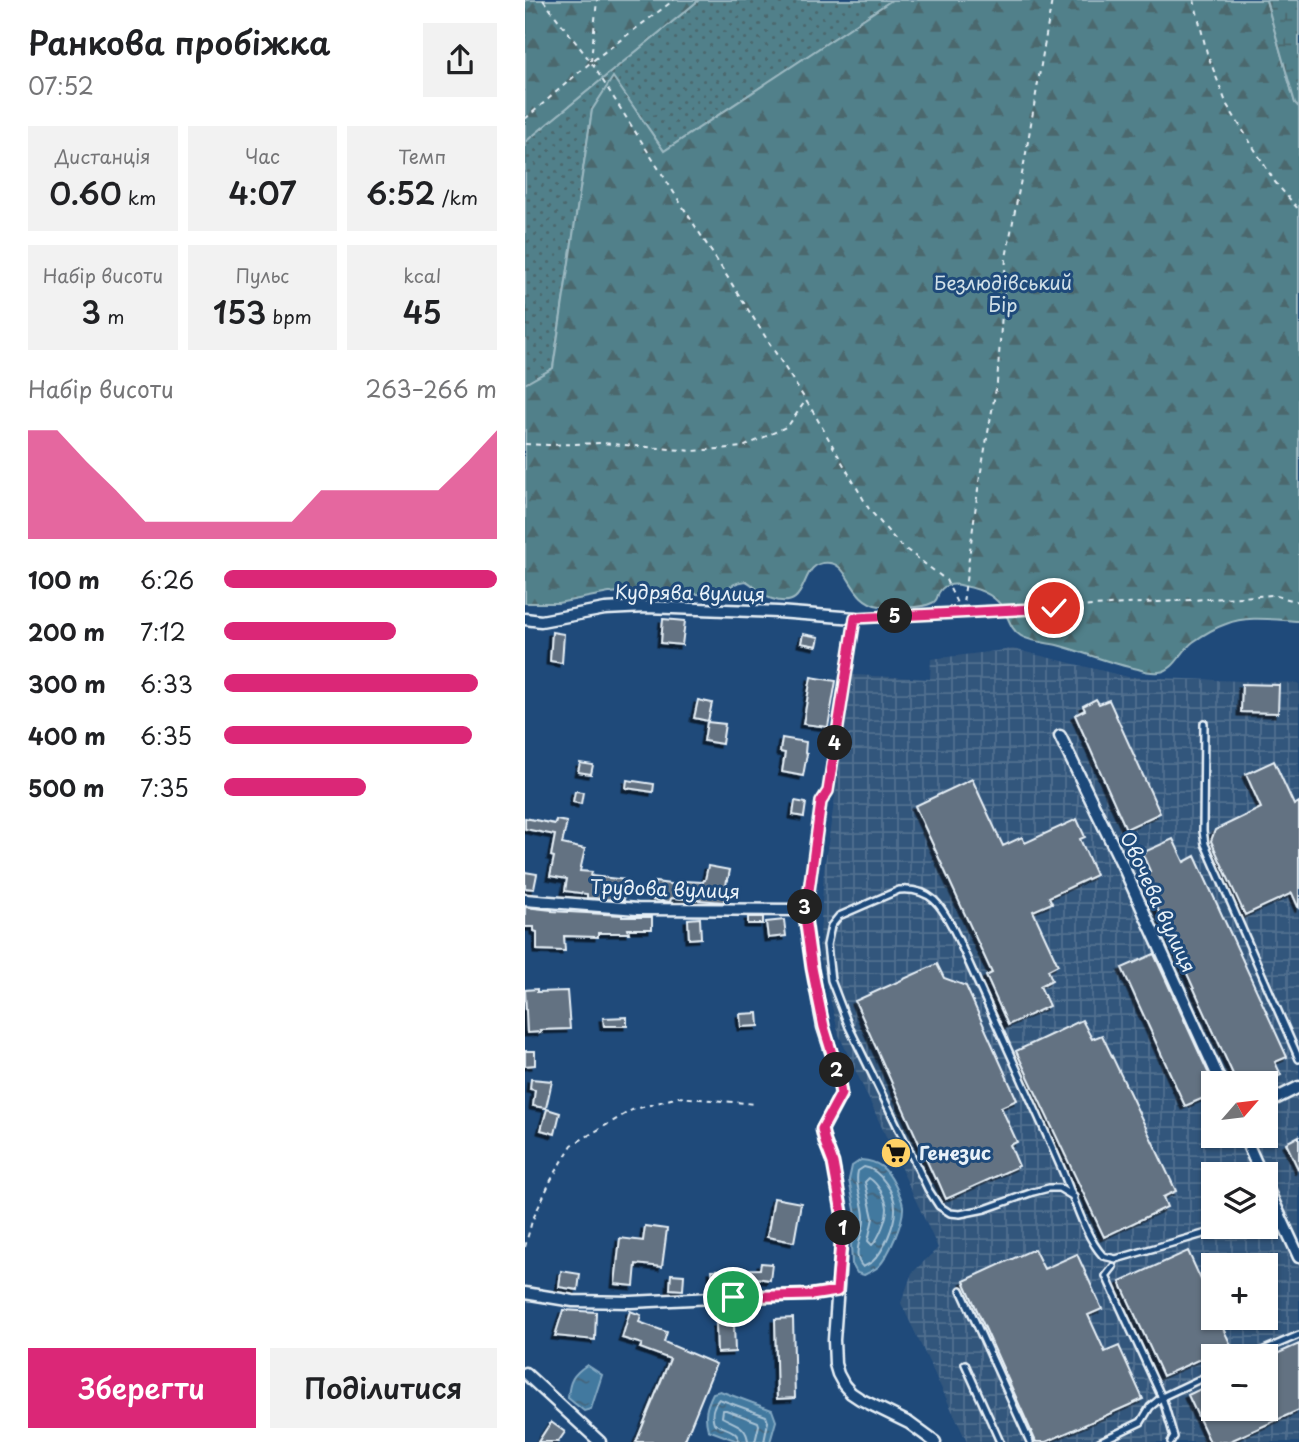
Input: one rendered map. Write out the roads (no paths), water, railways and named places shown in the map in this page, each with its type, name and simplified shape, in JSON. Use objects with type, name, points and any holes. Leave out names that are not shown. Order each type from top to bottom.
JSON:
[{"type":"street","name":"Кудрява вулиця","points":[[525,619],[541,621],[605,610],[646,607],[855,618]]},
{"type":"street","name":"Овочева вулиця","points":[[1060,736],[1123,866],[1216,1071]]},
{"type":"street","name":"Трудова вулиця","points":[[525,900],[637,909],[804,910],[812,968],[841,1094],[822,1129],[833,1163],[843,1218],[837,1291]]},
{"type":"street","points":[[1278,1098],[1299,1087]]},
{"type":"street","points":[[1278,1212],[1298,1254]]},
{"type":"street","points":[[525,1293],[573,1301],[631,1302],[811,1295],[837,1291],[835,1364],[844,1385],[860,1399],[909,1423],[935,1442]]},
{"type":"street","points":[[525,1373],[600,1442]]},
{"type":"lane","points":[[828,791],[855,618]]},
{"type":"lane","points":[[1203,723],[1205,844],[1299,1059]]},
{"type":"lane","points":[[1074,1197],[1059,1188],[1048,1188],[985,1209],[960,1214],[950,1213],[939,1206],[891,1116],[849,1027],[831,980],[827,945],[831,926],[839,916],[899,890],[918,891],[934,900],[940,907],[954,933],[1074,1197],[1090,1236],[1103,1256],[1112,1259],[1201,1234]]},
{"type":"lane","points":[[1278,1227],[1285,1228]]},
{"type":"lane","points":[[1113,1267],[1106,1276],[1162,1397],[1174,1440]]},
{"type":"lane","points":[[961,1290],[1030,1442]]},
{"type":"lane","points":[[1278,1344],[1299,1335]]},
{"type":"lane","points":[[965,1364],[1000,1442]]},
{"type":"lane","points":[[1100,1442],[1141,1422],[1150,1407],[1162,1397],[1201,1379]]},
{"type":"water","points":[[861,1160],[878,1164],[885,1170],[896,1187],[903,1206],[898,1229],[887,1255],[878,1267],[864,1275],[857,1273],[852,1264],[851,1245],[857,1219],[849,1180],[852,1166]]},
{"type":"water","points":[[587,1365],[602,1375],[591,1409],[584,1411],[568,1398],[573,1378]]},
{"type":"water","points":[[720,1391],[772,1410],[776,1421],[770,1442],[740,1442],[708,1430],[707,1407],[713,1393]]},
{"type":"place","name":"Генезис","points":[[896,1153]]},
{"type":"park label","name":"Безлюдівський Бір","points":[[1003,294]]}]
